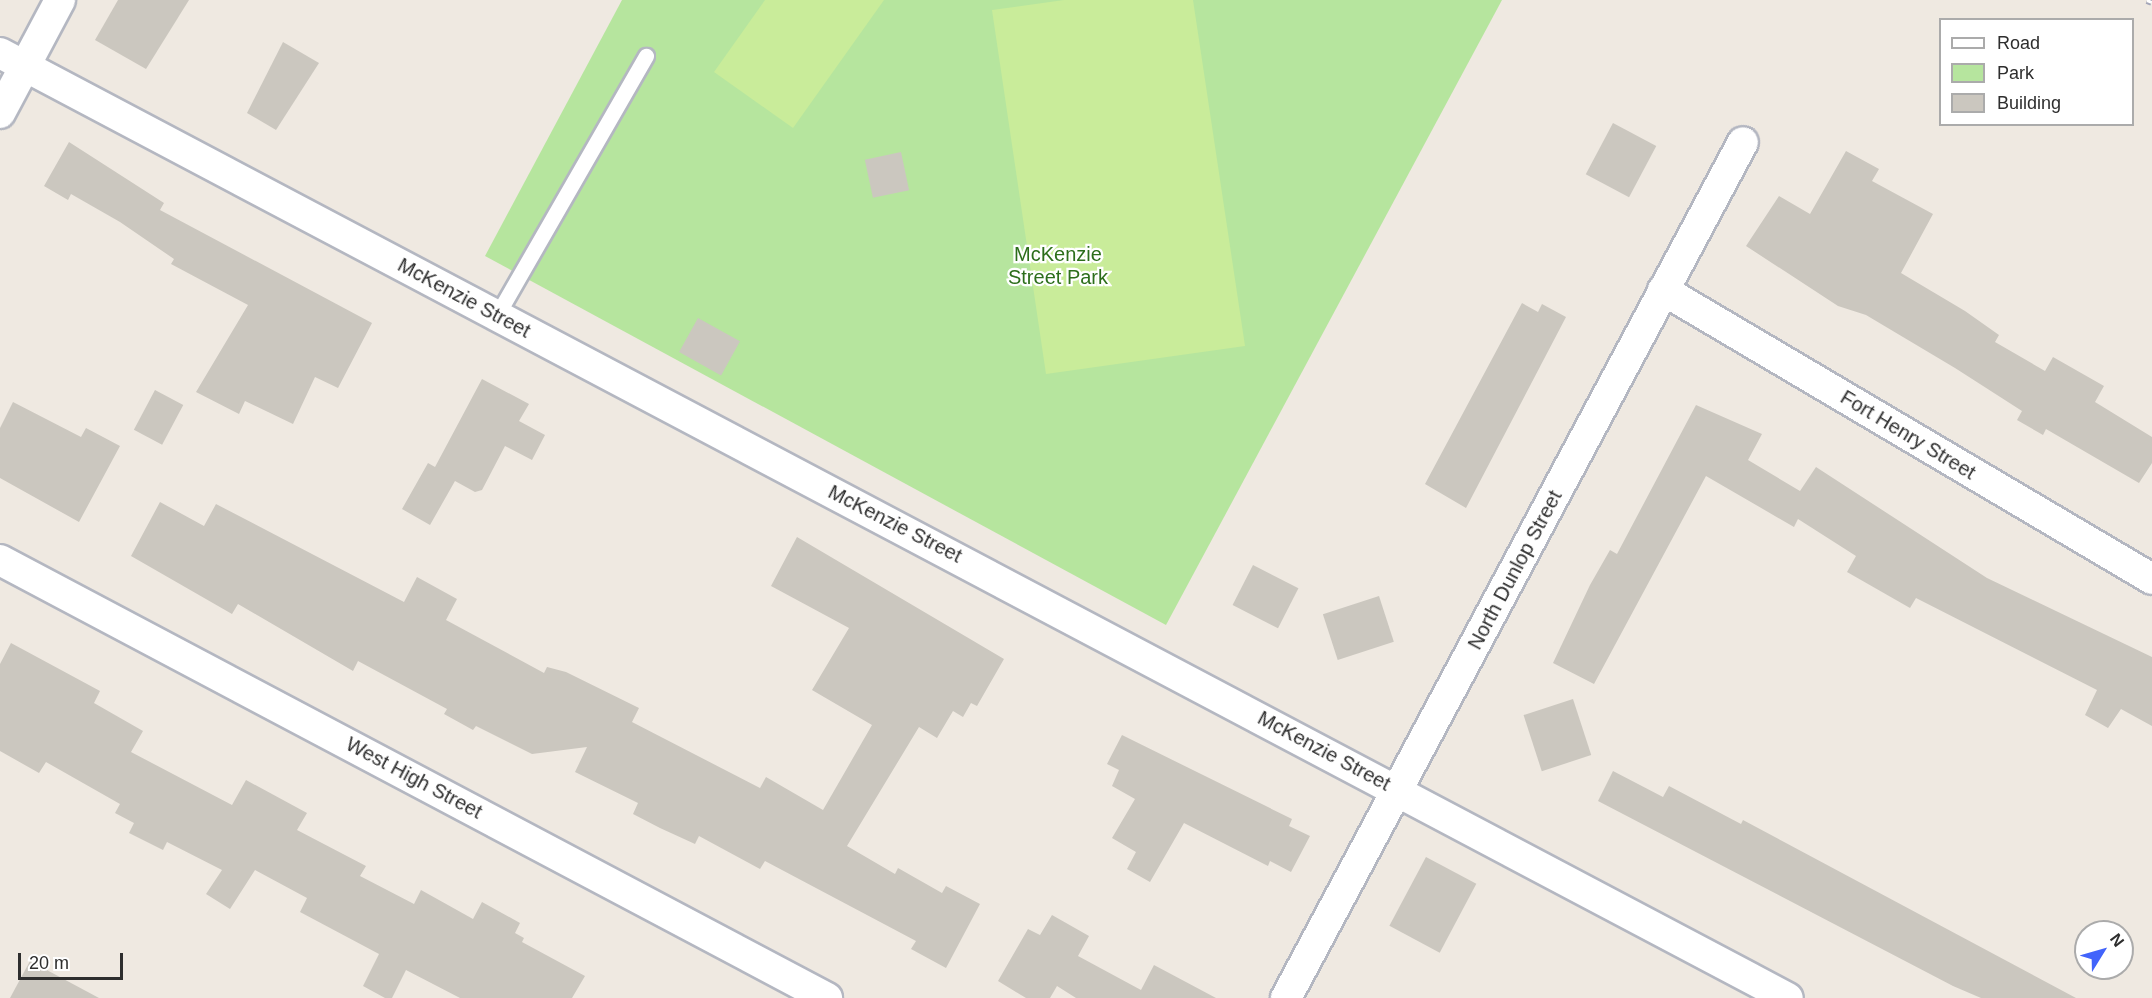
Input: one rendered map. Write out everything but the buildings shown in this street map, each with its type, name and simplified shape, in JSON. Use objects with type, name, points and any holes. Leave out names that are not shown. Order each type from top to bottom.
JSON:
[{"type":"street","points":[[0,113],[13,59],[60,0]]},
{"type":"street","name":"McKenzie Street","points":[[13,59],[1399,789],[1788,998]]},
{"type":"street","name":"North Dunlop Street","points":[[1286,998],[1743,142]]},
{"type":"street","name":"Fort Henry Street","points":[[1663,290],[2152,579]]},
{"type":"street","name":"West High Street","points":[[0,560],[827,998]]},
{"type":"lane","points":[[497,315],[646,56]]},
{"type":"green space","name":"McKenzie Street Park","points":[[622,0],[1502,0],[1166,625],[485,256]]},
{"type":"green space","points":[[765,0],[884,0],[793,128],[714,72]]},
{"type":"green space","points":[[1064,0],[1193,0],[1245,346],[1046,374],[992,10]]},
{"type":"railway","points":[[2147,0],[2152,2]]}]
